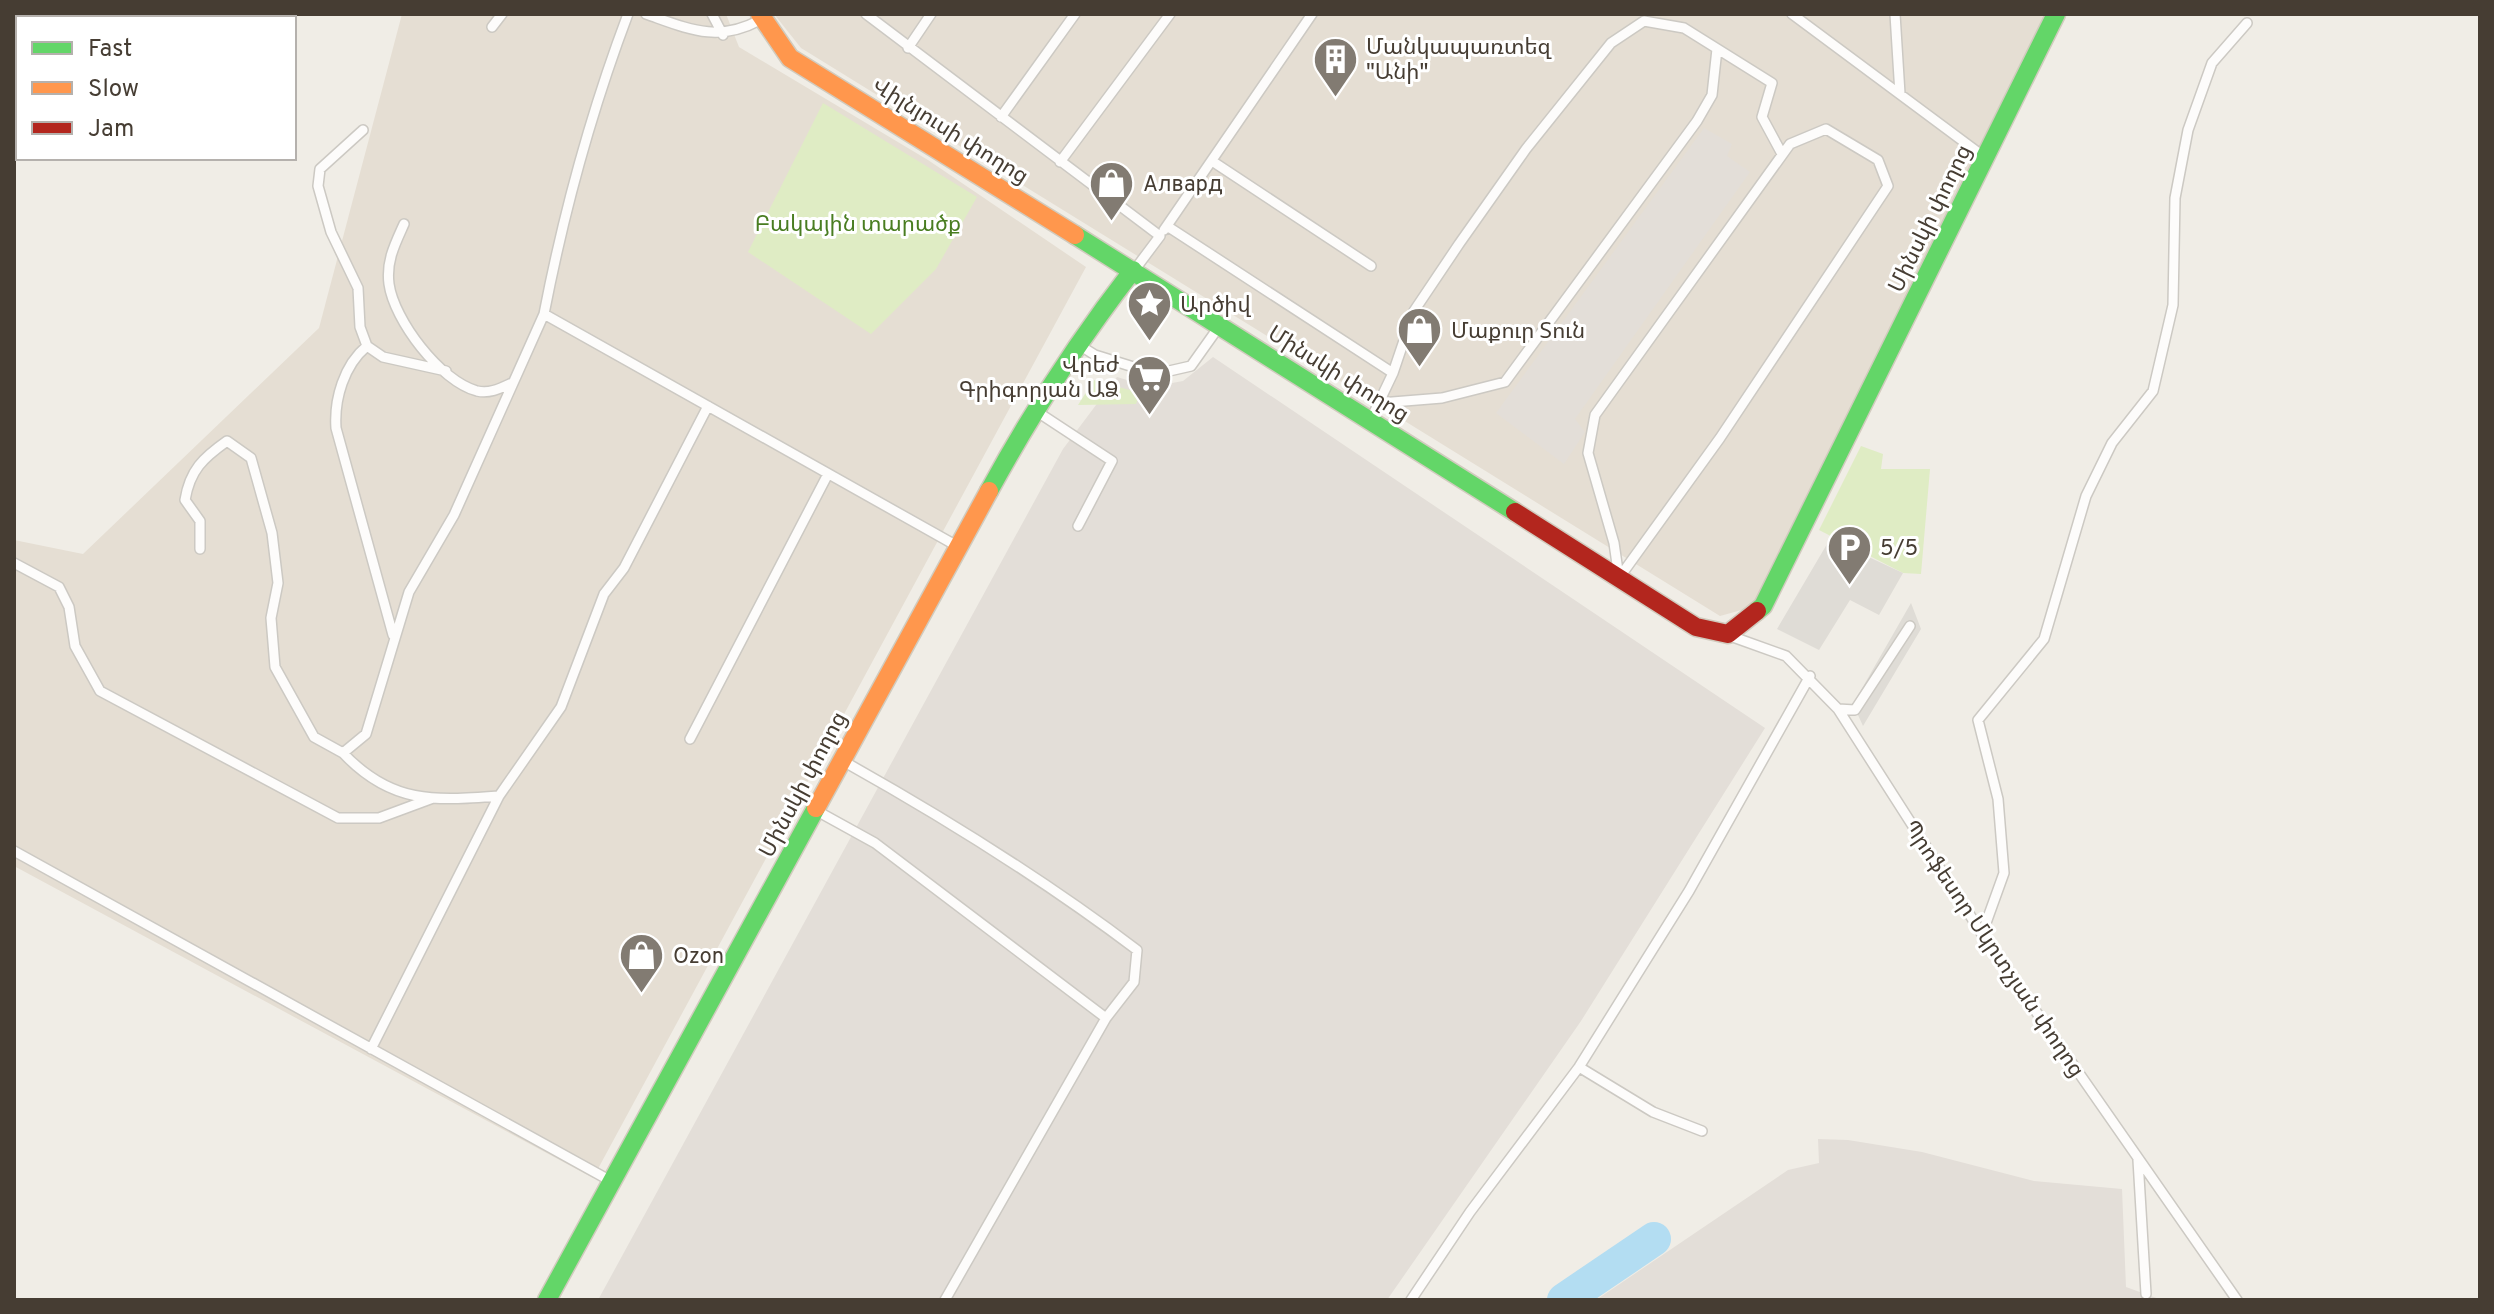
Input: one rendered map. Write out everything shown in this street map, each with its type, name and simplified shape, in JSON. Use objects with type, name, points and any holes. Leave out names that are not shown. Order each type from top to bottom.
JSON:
[{"type":"main road","name":"Մինսկի փողոց","points":[[547,1300],[1033,410],[1076,343],[1133,270],[1219,326],[1375,412],[1696,627],[1723,634],[1734,631],[1763,606],[2056,14]]},
{"type":"main road","name":"Վիլնյուսի փողոց","points":[[761,16],[790,58],[1133,270]]},
{"type":"lane","points":[[492,27],[502,14]]},
{"type":"lane","points":[[343,753],[366,734],[393,635],[409,592],[454,515],[544,314],[562,223],[597,97],[628,14]]},
{"type":"lane","points":[[646,14],[690,30],[723,35],[761,16]]},
{"type":"lane","points":[[712,14],[723,35]]},
{"type":"lane","points":[[866,14],[1160,236]]},
{"type":"lane","points":[[908,48],[931,14]]},
{"type":"lane","points":[[1001,117],[1075,14]]},
{"type":"lane","points":[[1060,162],[1170,14]]},
{"type":"lane","points":[[1133,270],[1167,226],[1312,14]]},
{"type":"lane","points":[[1792,14],[1986,158]]},
{"type":"lane","points":[[1895,14],[1900,94]]},
{"type":"lane","points":[[1375,412],[1393,373],[1414,311],[1526,149],[1611,43],[1644,21],[1684,28],[1772,83],[1762,117],[1782,154]]},
{"type":"lane","points":[[1982,934],[2004,873],[1998,799],[1978,720],[2044,639],[2086,496],[2112,443],[2153,391],[2173,305],[2175,198],[2188,130],[2212,63],[2247,23]]},
{"type":"lane","points":[[1375,412],[1505,382],[1697,121],[1712,95],[1717,49]]},
{"type":"lane","points":[[1826,129],[1878,160],[1888,186],[1720,438],[1619,578],[1614,543],[1588,453],[1595,415],[1790,144],[1826,129]]},
{"type":"lane","points":[[363,130],[320,169],[318,186],[331,232],[358,288],[360,327],[367,346],[383,357],[446,371]]},
{"type":"lane","points":[[1212,161],[1371,266]]},
{"type":"lane","points":[[404,224],[389,258],[389,283],[397,313],[410,334],[446,371],[477,391],[493,392],[512,383]]},
{"type":"lane","points":[[1167,226],[1393,373]]},
{"type":"lane","points":[[544,314],[957,546]]},
{"type":"lane","points":[[1076,343],[1095,355],[1156,374],[1191,366],[1219,326]]},
{"type":"lane","points":[[367,346],[351,359],[335,412],[336,428],[393,635]]},
{"type":"lane","points":[[371,1049],[499,796],[561,707],[604,594],[624,568],[708,406]]},
{"type":"lane","points":[[1033,410],[1112,461],[1078,526]]},
{"type":"lane","points":[[200,549],[200,521],[185,500],[188,485],[200,460],[227,441],[251,458],[272,533],[278,583],[271,618],[275,667],[314,737],[343,753],[365,777],[405,795],[499,796]]},
{"type":"lane","points":[[690,739],[828,474]]},
{"type":"lane","points":[[14,563],[59,587],[69,607],[75,646],[100,691],[338,818],[379,818],[436,797]]},
{"type":"lane","points":[[1838,709],[1855,710],[1910,626]]},
{"type":"lane","name":"Պրոֆեսոր Մկրտչյան փողոց","points":[[1723,634],[1786,656],[1810,676],[1838,709],[1982,934],[2237,1300]]},
{"type":"lane","points":[[1411,1300],[1470,1212],[1579,1067],[1689,891],[1810,676]]},
{"type":"lane","points":[[842,760],[1063,894],[1137,950],[1134,982],[1106,1018],[945,1300]]},
{"type":"lane","points":[[816,811],[875,843],[1106,1018]]},
{"type":"lane","points":[[14,851],[612,1182]]},
{"type":"lane","points":[[1579,1067],[1653,1112],[1702,1131]]},
{"type":"lane","points":[[2137,1157],[2146,1294]]},
{"type":"shaded area","points":[[402,14],[726,14],[739,47],[928,160],[1086,267],[593,1178],[14,866],[14,540],[83,554],[319,328]]},
{"type":"shaded area","points":[[774,14],[2049,14],[1756,606],[1720,616],[801,48]]},
{"type":"shaded area","points":[[1704,128],[1732,144],[1727,156],[1750,172],[1575,419],[1585,432],[1564,464],[1496,413]]},
{"type":"shaded area","points":[[1213,357],[1765,728],[1581,1021],[1387,1300],[598,1300],[1063,449],[1117,377],[1150,387],[1183,381]]},
{"type":"shaded area","name":"5/5","points":[[1830,539],[1903,573],[1879,615],[1850,600],[1819,650],[1777,629]]},
{"type":"shaded area","points":[[1911,603],[1921,629],[1863,726],[1853,704]]},
{"type":"shaded area","points":[[1818,1139],[1848,1140],[1922,1152],[2034,1181],[2122,1189],[2126,1287],[2162,1300],[1596,1300],[1788,1170],[1819,1163]]},
{"type":"green space","name":"Բակային տարածք","points":[[823,103],[977,197],[936,269],[871,334],[748,252]]},
{"type":"green space","points":[[1094,380],[1140,393],[1136,404],[1078,405]]},
{"type":"green space","points":[[1861,446],[1883,454],[1881,469],[1930,469],[1921,574],[1903,573],[1819,530]]},
{"type":"waterway","points":[[1564,1300],[1654,1239]]},
{"type":"traffic: fast","points":[[1757,611],[1763,606],[2056,14]]},
{"type":"traffic: fast","points":[[1075,235],[1515,512]]},
{"type":"traffic: fast","points":[[989,491],[1056,378],[1133,270]]},
{"type":"traffic: fast","points":[[547,1300],[816,808]]},
{"type":"traffic: slow","points":[[760,14],[790,58],[1075,235]]},
{"type":"traffic: slow","points":[[816,808],[989,491]]},
{"type":"traffic: jam","points":[[1515,512],[1696,627],[1728,634],[1757,611]]},
{"type":"place","name":"Մանկապառտեզ \"Անի\"","points":[[1335,98]]},
{"type":"place","name":"Алвард","points":[[1112,222]]},
{"type":"place","name":"Արծիվ","points":[[1149,343]]},
{"type":"place","name":"Մաքուր Տուն","points":[[1420,369]]},
{"type":"place","name":"Վրեժ Գրիգորյան ԱՁ","points":[[1150,416]]},
{"type":"place","name":"5/5","points":[[1849,586]]},
{"type":"place","name":"Ozon","points":[[642,994]]}]
